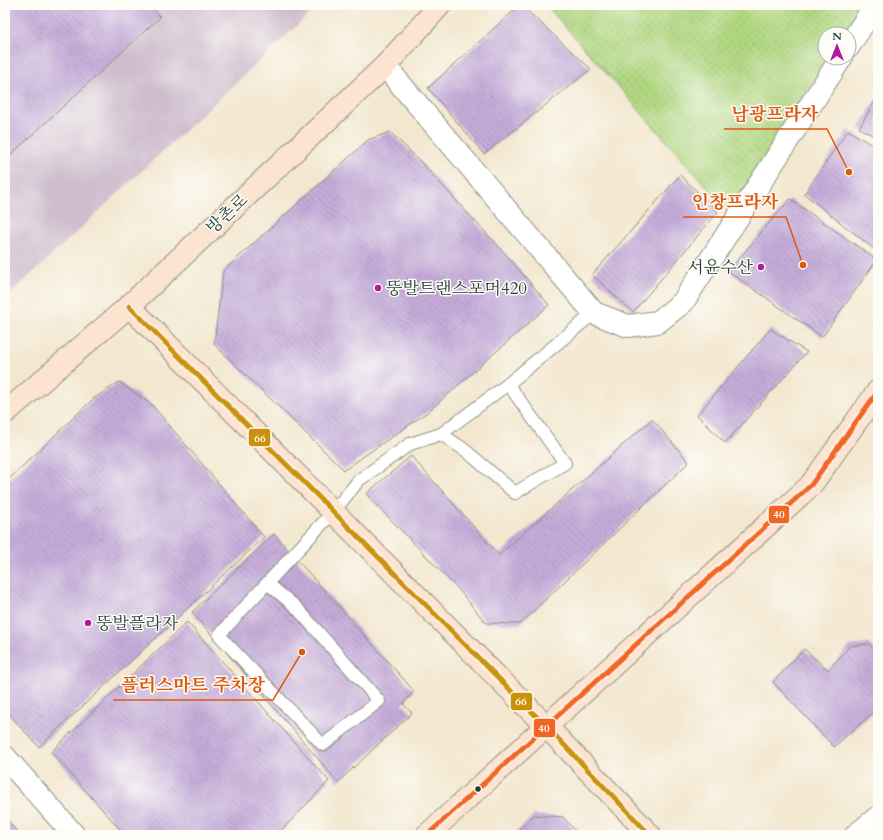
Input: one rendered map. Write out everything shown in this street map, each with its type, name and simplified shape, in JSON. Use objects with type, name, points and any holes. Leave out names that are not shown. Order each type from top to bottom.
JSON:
[{"type":"street","name":"방촌로","points":[[5,413],[129,306],[385,66],[440,5]]},
{"type":"street","points":[[857,33],[875,5]]},
{"type":"street","points":[[385,66],[594,312],[628,326],[658,322],[682,302],[836,66]]},
{"type":"street","points":[[129,306],[547,727],[650,835]]},
{"type":"street","points":[[427,835],[811,485],[878,391]]},
{"type":"street","points":[[5,757],[74,835]]},
{"type":"street","points":[[856,835],[878,817]]},
{"type":"lane","points":[[267,583],[296,608],[379,701],[322,746],[219,635],[267,583],[333,512],[359,480],[410,444],[441,434],[508,384],[594,312]]},
{"type":"lane","points":[[441,434],[465,450],[515,493],[565,463],[508,384]]},
{"type":"shaded area","points":[[5,5],[319,5],[5,299]]},
{"type":"green space","points":[[546,5],[862,5],[848,26],[817,26],[817,66],[823,66],[730,213]]},
{"type":"building","points":[[5,5],[150,5],[160,17],[5,160]]},
{"type":"building","points":[[520,5],[591,69],[484,154],[428,88]]},
{"type":"building","points":[[878,96],[878,138],[859,128]]},
{"type":"building","points":[[848,130],[878,149],[878,252],[804,194]]},
{"type":"building","name":"뚱발트랜스포머420","points":[[390,132],[417,158],[510,259],[549,305],[429,411],[344,470],[214,344],[223,271],[368,140]]},
{"type":"building","points":[[680,175],[718,212],[633,312],[592,275]]},
{"type":"building","points":[[790,199],[877,260],[822,337],[728,271]]},
{"type":"building","points":[[770,329],[807,352],[725,443],[697,415]]},
{"type":"building","name":"뚱발플라자","points":[[119,382],[152,405],[264,537],[39,747],[5,710],[5,483],[93,399]]},
{"type":"building","points":[[652,419],[689,462],[520,624],[486,623],[459,590],[366,494],[411,456],[499,555]]},
{"type":"building","points":[[274,534],[414,691],[403,704],[412,713],[338,782],[192,612]]},
{"type":"building","points":[[187,622],[329,781],[277,835],[125,835],[51,752]]},
{"type":"building","points":[[869,644],[878,654],[878,708],[834,747],[773,682],[804,649],[828,670],[850,646]]},
{"type":"building","points":[[534,815],[563,817],[579,835],[513,835]]},
{"type":"building","points":[[5,818],[20,835],[5,835]]},
{"type":"transit line","name":"66","points":[[129,306],[547,727],[650,835]]},
{"type":"transit line","name":"40","points":[[427,835],[811,485],[878,391]]},
{"type":"place","name":"남광프라자","points":[[849,172]]},
{"type":"place","name":"인창프라자","points":[[803,265]]},
{"type":"place","name":"서윤수산","points":[[761,267]]},
{"type":"place","name":"뚱발트랜스포머420","points":[[378,288]]},
{"type":"place","name":"뚱발플라자","points":[[88,623]]},
{"type":"place","name":"플러스마트 주차장","points":[[302,652]]}]
